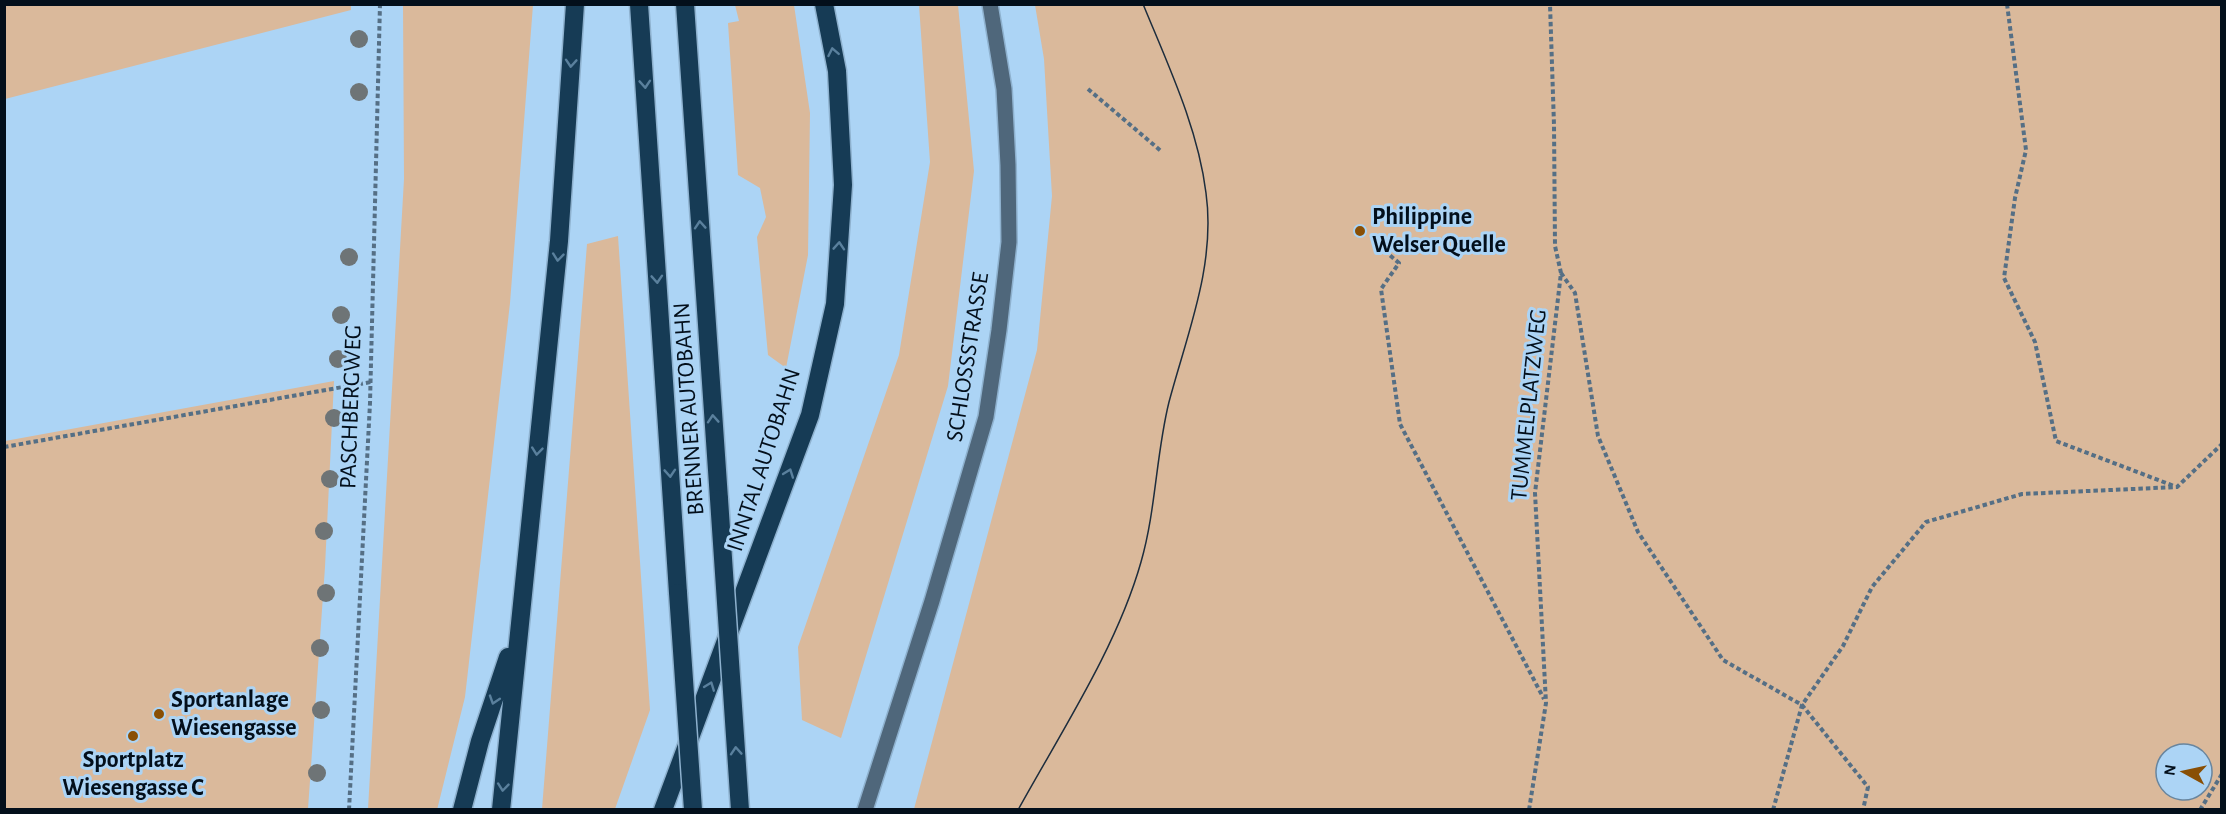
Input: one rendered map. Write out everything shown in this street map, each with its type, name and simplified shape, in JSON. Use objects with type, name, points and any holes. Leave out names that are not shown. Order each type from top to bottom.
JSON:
[{"type":"highway","points":[[501,810],[559,241],[575,4]]},
{"type":"highway","name":"BRENNER AUTOBAHN","points":[[639,4],[693,810]]},
{"type":"highway","name":"BRENNER AUTOBAHN","points":[[686,4],[740,810]]},
{"type":"highway","name":"INNTAL AUTOBAHN","points":[[663,810],[810,415],[835,304],[843,185],[837,71],[824,4]]},
{"type":"highway","points":[[462,810],[480,741],[519,624]]},
{"type":"highway","points":[[670,810],[674,780]]},
{"type":"main road","name":"SCHLOSSSTRASSE","points":[[865,810],[932,601],[986,417],[1009,242],[1004,89],[990,4]]},
{"type":"path","name":"PASCHBERGWEG","points":[[349,810],[371,382],[380,4]]},
{"type":"path","name":"TUMMELPLATZWEG","points":[[1529,810],[1546,702],[1535,493],[1561,273],[1555,246],[1550,4]]},
{"type":"path","points":[[2007,4],[2026,150],[2015,198],[2004,278],[2035,342],[2056,441],[2177,487]]},
{"type":"path","points":[[1088,89],[1161,151]]},
{"type":"path","points":[[1374,240],[1399,262],[1381,289],[1400,424],[1546,702]]},
{"type":"path","points":[[1561,273],[1575,293],[1599,436],[1638,532],[1724,660],[1802,705],[1868,787],[1863,810]]},
{"type":"path","points":[[4,447],[371,382]]},
{"type":"path","points":[[1773,810],[1802,705],[1843,646],[1872,587],[1926,522],[2022,494],[2177,487],[2222,444]]},
{"type":"path","points":[[2200,810],[2222,774]]},
{"type":"shaded area","points":[[5,4],[351,4],[351,10],[5,99]]},
{"type":"shaded area","points":[[403,5],[533,5],[510,303],[465,697],[437,810],[368,809],[404,179]]},
{"type":"shaded area","points":[[735,5],[794,5],[810,113],[808,255],[786,368],[768,355],[757,237],[766,217],[760,188],[738,175],[728,23],[739,21]]},
{"type":"shaded area","points":[[919,5],[958,5],[974,171],[948,386],[841,738],[802,720],[798,647],[899,355],[930,162]]},
{"type":"shaded area","points":[[1035,5],[2221,5],[2221,809],[914,809],[1037,350],[1052,196],[1044,59]]},
{"type":"shaded area","points":[[618,236],[650,710],[615,809],[542,809],[587,244]]},
{"type":"shaded area","points":[[334,381],[325,567],[308,809],[5,809],[5,441]]},
{"type":"tram line","points":[[1018,810],[1087,689],[1131,594],[1146,542],[1169,402],[1203,273],[1208,220],[1202,169],[1181,97],[1143,4]]},
{"type":"place","name":"Philippine Welser Quelle","points":[[1360,231]]},
{"type":"place","name":"Sportanlage Wiesengasse","points":[[159,714]]},
{"type":"place","name":"Sportplatz Wiesengasse C","points":[[133,736]]}]
